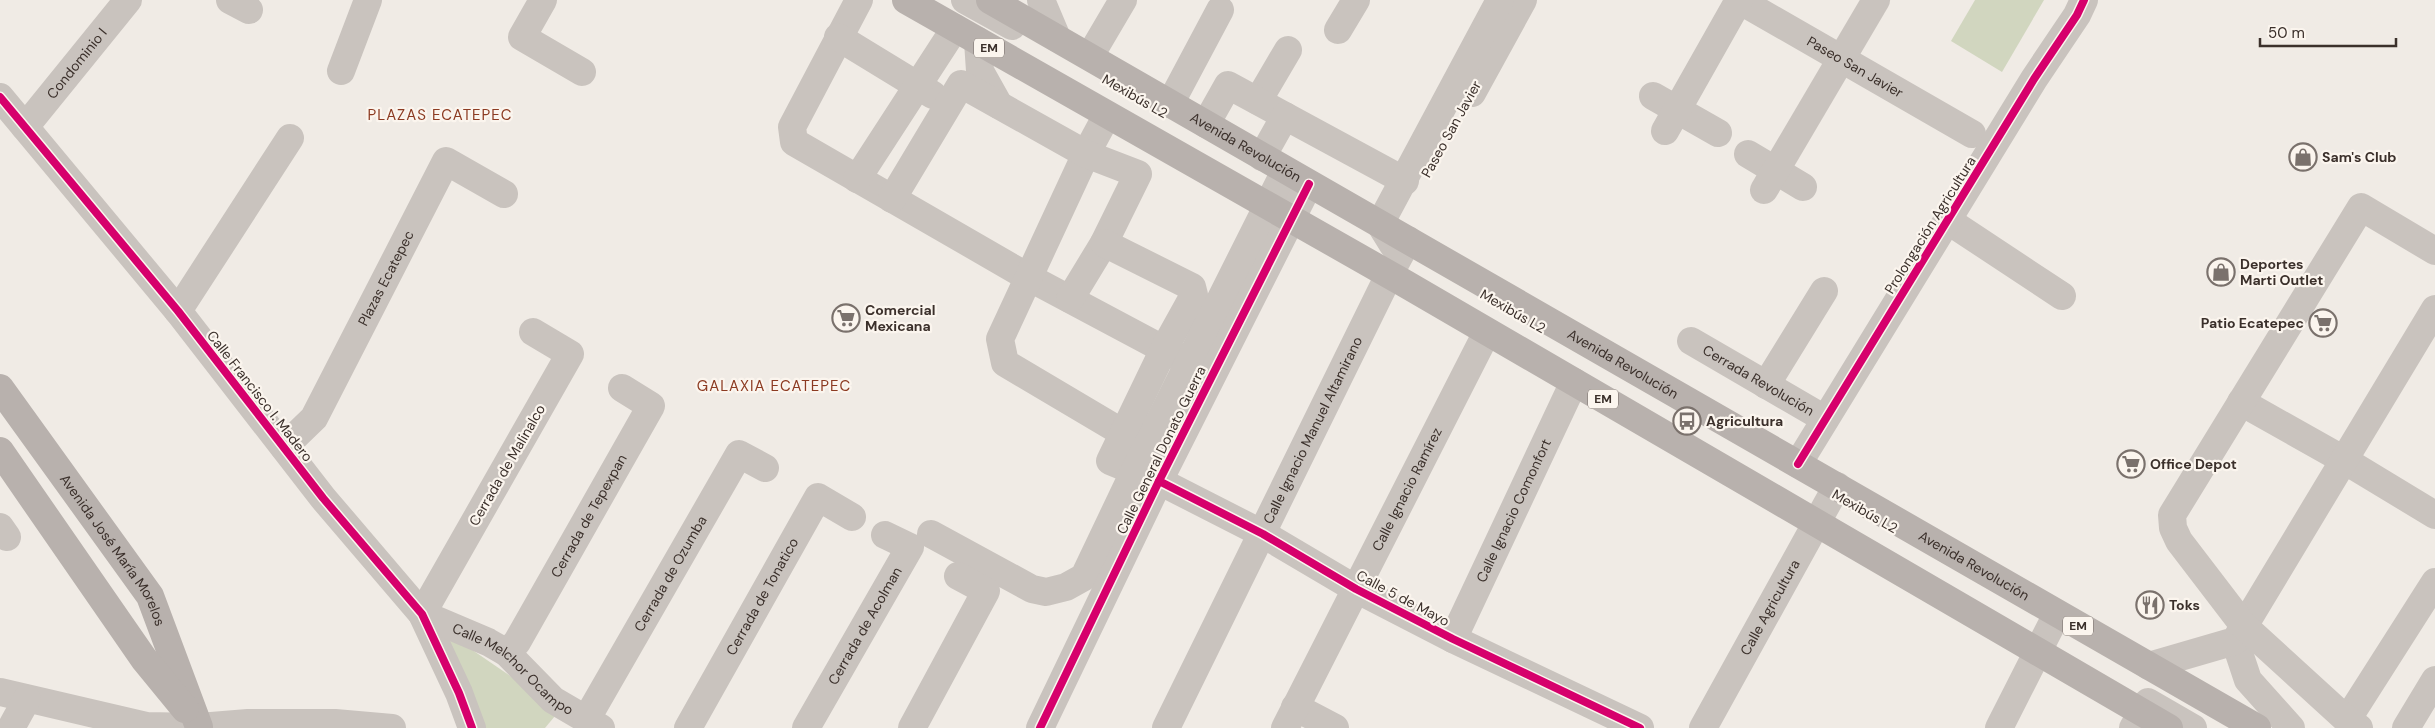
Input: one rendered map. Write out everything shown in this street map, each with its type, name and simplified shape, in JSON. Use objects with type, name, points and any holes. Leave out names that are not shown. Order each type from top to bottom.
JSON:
[{"type":"main road","name":"Avenida Revolución","points":[[906,0],[1107,115],[1285,191],[1395,247],[1798,464],[1827,504],[2048,632],[2149,666],[2256,728]]},
{"type":"main road","name":"Avenida Revolución","points":[[990,0],[1206,124],[1285,191],[1395,247],[1487,332],[1574,382],[1827,504],[2048,632],[2138,720],[2169,728]]},
{"type":"main road","name":"Avenida José María Morelos","points":[[0,388],[150,596],[200,728]]},
{"type":"main road","points":[[0,451],[144,659],[200,728]]},
{"type":"street","name":"Condominio I","points":[[25,127],[128,0]]},
{"type":"street","points":[[341,71],[368,0]]},
{"type":"street","points":[[543,0],[522,37],[582,72]]},
{"type":"street","points":[[859,0],[792,127],[794,142],[1028,277],[1190,364]]},
{"type":"street","name":"Mexibús L2","points":[[927,0],[1285,191]]},
{"type":"street","name":"Mexibús L2","points":[[965,0],[1285,191]]},
{"type":"street","points":[[1041,0],[1057,38]]},
{"type":"street","points":[[1092,58],[1123,0]]},
{"type":"street","points":[[1338,30],[1356,0]]},
{"type":"street","points":[[1671,120],[1739,0]]},
{"type":"street","name":"Paseo San Javier","points":[[1739,0],[1972,134]]},
{"type":"street","points":[[1769,180],[1876,0]]},
{"type":"street","name":"Prolongación Agricultura","points":[[1798,464],[2034,79],[2077,15],[2084,0]]},
{"type":"street","name":"Paseo San Javier","points":[[1395,247],[1405,181],[1506,9]]},
{"type":"street","name":"Paseo San Javier","points":[[1395,247],[1506,9]]},
{"type":"street","points":[[1170,104],[1220,10]]},
{"type":"street","points":[[856,179],[955,28]]},
{"type":"street","points":[[838,37],[950,106]]},
{"type":"street","points":[[978,41],[980,71],[1000,107]]},
{"type":"street","points":[[1258,101],[1288,50]]},
{"type":"street","points":[[892,200],[950,106],[961,84],[1086,154],[1138,174],[1104,243],[1070,299]]},
{"type":"street","points":[[1206,124],[1228,85],[1405,181]]},
{"type":"street","points":[[1653,96],[1671,120],[1718,133]]},
{"type":"street","name":"Calle Francisco I. Madero","points":[[0,97],[178,310],[323,498],[422,614],[459,693],[472,728]]},
{"type":"street","points":[[1104,243],[1192,287],[1194,295],[1164,349],[1124,435],[1005,362],[1000,339],[1086,154],[1107,115]]},
{"type":"street","points":[[931,534],[1032,590],[1046,592],[1066,587],[1084,577],[1147,477],[1190,364],[1285,191],[1285,116]]},
{"type":"street","points":[[178,310],[290,138]]},
{"type":"street","points":[[1748,154],[1769,180],[1803,187]]},
{"type":"street","name":"Plazas Ecatepec","points":[[284,447],[314,418],[446,161],[504,194]]},
{"type":"street","name":"Calle General Donato Guerra","points":[[1040,728],[1147,477],[1285,191]]},
{"type":"street","points":[[2435,251],[2361,207],[2172,515],[2173,528],[2179,541],[2239,634],[2353,724],[2435,582]]},
{"type":"street","points":[[1947,220],[2062,296]]},
{"type":"street","name":"Mexibús L2","points":[[1395,247],[1827,504]]},
{"type":"street","name":"Calle Ignacio Manuel Altamirano","points":[[1166,728],[1263,534],[1395,247]]},
{"type":"street","points":[[1766,385],[1824,292]]},
{"type":"street","points":[[2149,666],[2239,634],[2435,309]]},
{"type":"street","name":"Cerrada de Malinalco","points":[[422,614],[570,354],[533,332]]},
{"type":"street","name":"Calle Ignacio Ramírez","points":[[1290,717],[1487,332]]},
{"type":"street","name":"Cerrada Revolución","points":[[1691,341],[1825,419]]},
{"type":"street","name":"Calle Ignacio Comonfort","points":[[1453,639],[1574,382]]},
{"type":"street","name":"Cerrada de Tepexpan","points":[[507,653],[517,642],[651,406],[622,388]]},
{"type":"street","points":[[2241,402],[2344,460],[2435,515]]},
{"type":"street","name":"Calle 5 de Mayo","points":[[1124,435],[1110,461],[1263,534],[1356,589],[1453,639],[1640,728]]},
{"type":"street","name":"Cerrada de Ozumba","points":[[594,724],[739,454],[765,468]]},
{"type":"street","name":"Cerrada de Tonatico","points":[[688,728],[818,497],[852,516]]},
{"type":"street","name":"Calle Agricultura","points":[[1703,728],[1827,504]]},
{"type":"street","name":"Cerrada de Acolman","points":[[806,728],[910,547],[885,535]]},
{"type":"street","points":[[912,728],[986,591],[958,576]]},
{"type":"street","name":"Calle Melchor Ocampo","points":[[422,614],[488,642],[507,653],[553,700],[594,724]]},
{"type":"street","points":[[1999,728],[2048,632]]},
{"type":"street","points":[[2048,632],[2193,728]]},
{"type":"street","points":[[2048,632],[2242,728]]},
{"type":"street","points":[[2239,634],[2248,680],[2291,728]]},
{"type":"street","points":[[2406,728],[2435,680]]},
{"type":"street","points":[[0,692],[146,726],[200,728],[248,722],[335,722],[392,728]]},
{"type":"street","points":[[11,728],[27,699]]},
{"type":"street","points":[[1290,717],[1335,728]]},
{"type":"green space","points":[[1975,0],[2044,0],[2002,72],[1951,41]]},
{"type":"green space","points":[[446,632],[560,710],[545,728],[480,728]]},
{"type":"cycle path","points":[[1798,464],[2034,79],[2077,15],[2084,0]]},
{"type":"cycle path","points":[[0,97],[178,311],[323,498],[422,614],[459,693],[472,728]]},
{"type":"cycle path","points":[[1040,728],[1159,481],[1309,184]]},
{"type":"cycle path","points":[[1159,481],[1263,534],[1356,589],[1453,639],[1640,728]]},
{"type":"place","name":"Sam's Club","points":[[2303,157]]},
{"type":"place","name":"Deportes Marti Outlet","points":[[2221,272]]},
{"type":"place","name":"Comercial Mexicana","points":[[846,318]]},
{"type":"place","name":"Patio Ecatepec","points":[[2323,323]]},
{"type":"place","name":"Agricultura","points":[[1687,421]]},
{"type":"place","name":"Office Depot","points":[[2131,464]]},
{"type":"place","name":"Toks","points":[[2150,605]]},
{"type":"district","name":"PLAZAS ECATEPEC","points":[[440,115]]},
{"type":"district","name":"GALAXIA ECATEPEC","points":[[774,386]]}]
